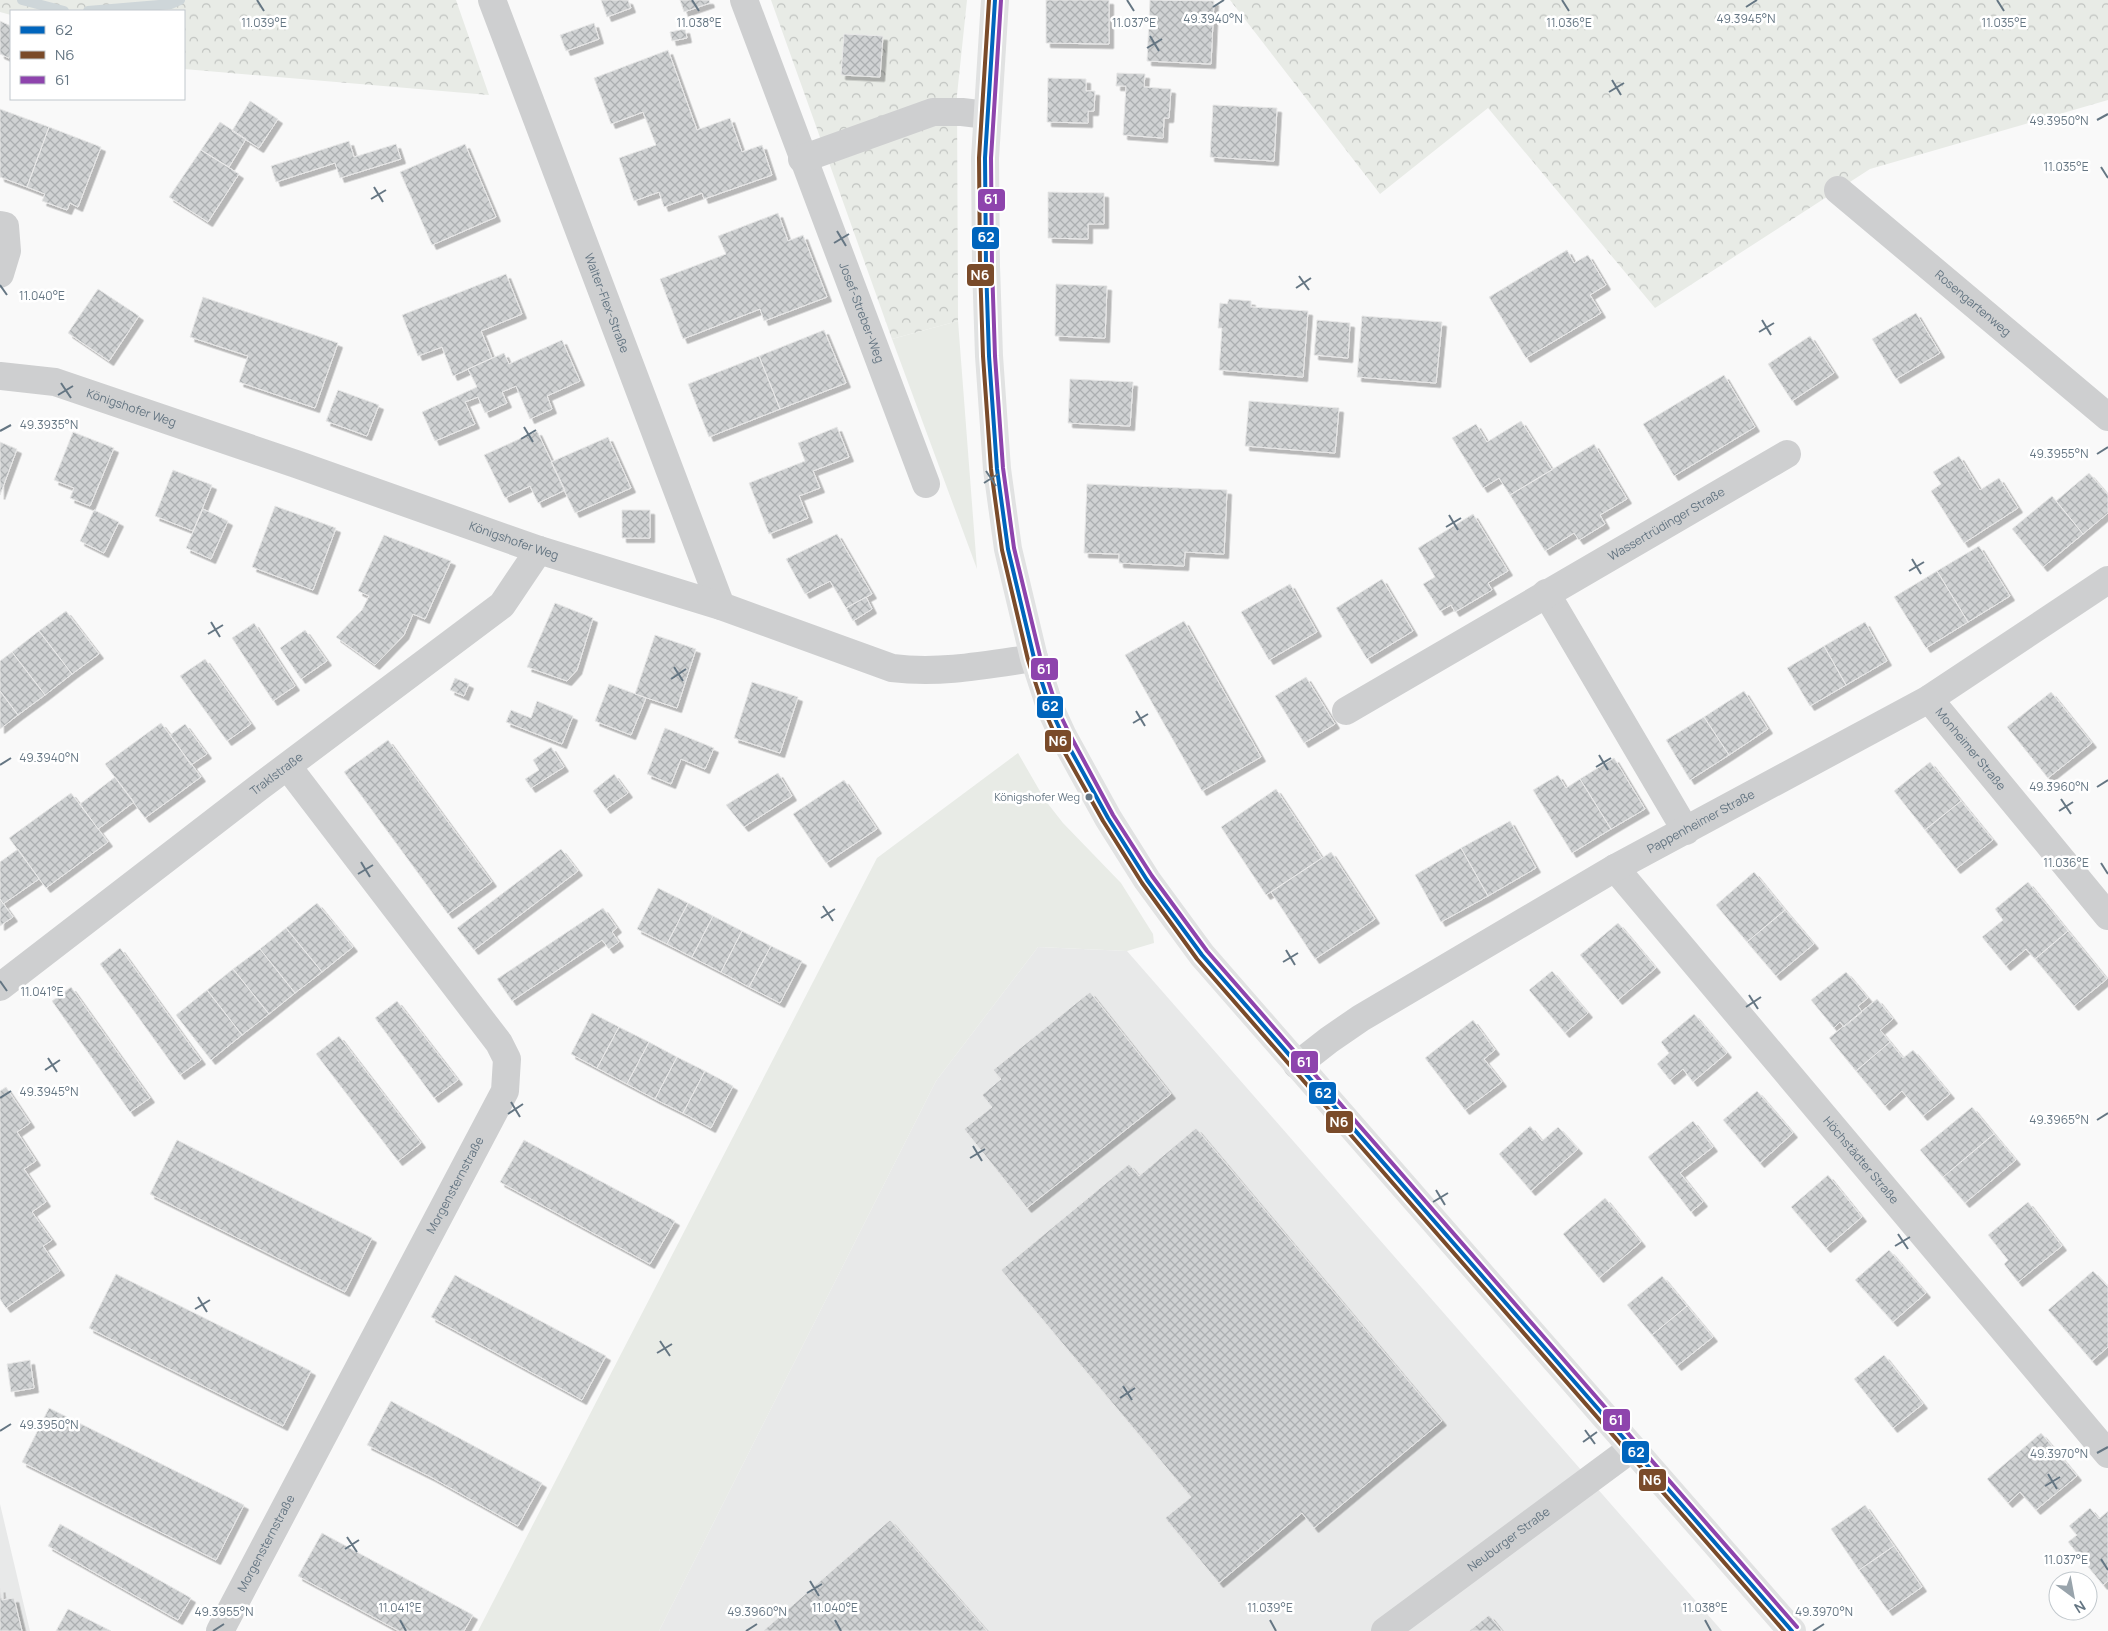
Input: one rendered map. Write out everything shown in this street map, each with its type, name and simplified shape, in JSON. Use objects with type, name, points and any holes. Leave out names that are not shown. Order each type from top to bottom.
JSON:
[{"type":"main road","points":[[995,0],[985,158],[988,356],[996,469],[1008,549],[1034,658],[1051,710],[1063,736],[1089,786],[1137,865],[1202,955],[1631,1449],[1792,1631]]},
{"type":"street","name":"Walter-Flex-Straße","points":[[492,0],[721,606]]},
{"type":"street","name":"Josef-Streber-Weg","points":[[744,0],[802,159],[926,484]]},
{"type":"street","points":[[802,159],[933,112],[962,112],[988,115]]},
{"type":"street","name":"Rosengartenweg","points":[[1838,190],[2108,417]]},
{"type":"street","points":[[0,225],[5,226],[8,251],[0,274]]},
{"type":"street","name":"Königshofer Weg","points":[[0,376],[55,382],[296,464],[539,550],[721,606],[892,668],[921,672],[948,671],[1034,658]]},
{"type":"street","name":"Wassertrüdinger Straße","points":[[1346,711],[1787,454]]},
{"type":"street","name":"Traklstraße","points":[[0,987],[502,605],[539,550]]},
{"type":"street","name":"Pappenheimer Straße","points":[[1297,1065],[1361,1018],[1615,868],[1929,699],[2108,580]]},
{"type":"street","points":[[1546,593],[1686,831]]},
{"type":"street","name":"Monheimer Straße","points":[[1929,699],[2108,916]]},
{"type":"street","name":"Morgensternstraße","points":[[220,1631],[505,1092],[507,1060],[499,1043],[288,767]]},
{"type":"street","name":"Höchstädter Straße","points":[[1615,868],[2108,1454]]},
{"type":"street","name":"Neuburger Straße","points":[[1385,1631],[1631,1449]]},
{"type":"shaded area","points":[[1038,947],[1127,951],[1722,1631],[659,1631],[936,1081]]},
{"type":"shaded area","points":[[0,1504],[30,1631],[0,1631]]},
{"type":"green space","points":[[0,0],[456,0],[489,95],[185,69],[185,10],[10,10],[10,15],[0,12]]},
{"type":"green space","points":[[771,0],[967,0],[957,95],[958,321],[892,339]]},
{"type":"green space","points":[[1230,0],[2108,0],[2108,100],[1870,169],[1655,308],[1488,108],[1380,194]]},
{"type":"green space","points":[[958,321],[977,569],[892,339]]},
{"type":"green space","points":[[1018,753],[1045,800],[1063,823],[1121,883],[1153,934],[1154,943],[1127,951],[1038,947],[936,1081],[659,1631],[478,1631],[877,858]]},
{"type":"building","points":[[601,0],[628,0],[631,8],[607,17]]},
{"type":"building","points":[[680,0],[709,0],[710,3],[684,12]]},
{"type":"building","points":[[1046,0],[1109,0],[1109,44],[1046,43]]},
{"type":"building","points":[[1150,0],[1214,1],[1211,64],[1147,61]]},
{"type":"building","points":[[0,21],[10,26],[10,56],[9,58],[0,54]]},
{"type":"building","points":[[594,23],[599,39],[566,51],[560,35]]},
{"type":"building","points":[[685,29],[687,38],[672,41],[670,32]]},
{"type":"building","points":[[844,34],[883,36],[880,77],[841,75]]},
{"type":"building","points":[[668,50],[697,130],[730,118],[742,152],[762,145],[772,175],[704,199],[702,193],[664,207],[659,192],[634,201],[619,158],[656,145],[643,112],[611,124],[594,78]]},
{"type":"building","points":[[1117,73],[1145,74],[1144,87],[1171,89],[1169,118],[1164,118],[1163,138],[1123,135],[1126,86],[1116,86]]},
{"type":"building","points":[[1048,78],[1086,79],[1086,91],[1095,91],[1094,111],[1088,111],[1088,123],[1047,122]]},
{"type":"building","points":[[250,101],[278,119],[259,148],[232,131]]},
{"type":"building","points":[[1213,105],[1277,108],[1274,161],[1210,157]]},
{"type":"building","points":[[0,109],[49,127],[27,187],[0,177]]},
{"type":"building","points":[[220,122],[246,139],[229,167],[201,150]]},
{"type":"building","points":[[49,127],[101,147],[78,207],[70,203],[67,210],[42,201],[45,194],[27,187]]},
{"type":"building","points":[[349,141],[354,157],[396,144],[401,159],[340,178],[335,163],[276,182],[271,166]]},
{"type":"building","points":[[465,144],[496,217],[432,245],[400,172]]},
{"type":"building","points":[[201,150],[239,174],[208,222],[169,197]]},
{"type":"building","points":[[1048,192],[1104,193],[1104,224],[1088,224],[1088,239],[1048,238]]},
{"type":"building","points":[[778,213],[788,241],[803,235],[827,297],[764,321],[760,309],[683,339],[660,279],[726,254],[718,236]]},
{"type":"building","points":[[1567,250],[1574,263],[1588,255],[1606,285],[1590,295],[1601,313],[1526,358],[1489,297]]},
{"type":"building","points":[[506,274],[522,314],[481,331],[492,358],[453,376],[442,347],[418,356],[402,315]]},
{"type":"building","points":[[1056,284],[1107,286],[1105,338],[1055,336]]},
{"type":"building","points":[[98,289],[139,316],[109,361],[68,333]]},
{"type":"building","points":[[203,297],[338,343],[315,408],[239,382],[248,356],[190,337]]},
{"type":"building","points":[[1229,299],[1251,301],[1251,307],[1308,311],[1303,377],[1219,370],[1222,328],[1218,328],[1220,303],[1227,304]]},
{"type":"building","points":[[1916,313],[1940,353],[1896,379],[1872,339]]},
{"type":"building","points":[[1362,316],[1442,322],[1436,383],[1357,377]]},
{"type":"building","points":[[1317,320],[1350,323],[1348,358],[1314,355]]},
{"type":"building","points":[[824,330],[846,383],[780,409],[759,356]]},
{"type":"building","points":[[1810,336],[1834,373],[1792,401],[1768,364]]},
{"type":"building","points":[[562,340],[580,381],[547,396],[552,409],[530,419],[516,386],[502,392],[507,403],[485,413],[478,397],[465,402],[475,424],[435,441],[422,412],[477,387],[468,369],[504,353],[509,364]]},
{"type":"building","points":[[759,356],[780,409],[709,437],[688,384]]},
{"type":"building","points":[[1724,375],[1755,427],[1674,476],[1643,424]]},
{"type":"building","points":[[1070,379],[1133,382],[1130,426],[1068,423]]},
{"type":"building","points":[[338,390],[379,405],[367,436],[326,421]]},
{"type":"building","points":[[1249,401],[1339,408],[1335,453],[1245,446]]},
{"type":"building","points":[[1521,421],[1552,470],[1510,495],[1499,478],[1483,488],[1452,438],[1476,424],[1487,442]]},
{"type":"building","points":[[837,427],[849,457],[813,471],[820,488],[799,496],[808,518],[769,534],[749,483],[805,461],[798,443]]},
{"type":"building","points":[[537,431],[565,490],[538,503],[530,486],[505,498],[484,455]]},
{"type":"building","points":[[73,432],[114,448],[90,506],[70,498],[74,488],[54,480]]},
{"type":"building","points":[[608,437],[631,488],[575,513],[551,462]]},
{"type":"building","points":[[0,442],[17,449],[0,495]]},
{"type":"building","points":[[1594,444],[1627,499],[1600,515],[1605,524],[1579,540],[1574,533],[1545,551],[1510,495]]},
{"type":"building","points":[[1959,456],[1980,490],[1999,478],[2018,508],[1964,543],[1931,491],[1941,484],[1933,472]]},
{"type":"building","points":[[173,470],[212,485],[193,531],[155,516]]},
{"type":"building","points":[[2089,473],[2108,495],[2108,513],[2083,534],[2056,501]]},
{"type":"building","points":[[1087,484],[1227,490],[1224,554],[1185,552],[1184,566],[1119,563],[1119,554],[1084,553]]},
{"type":"building","points":[[2052,496],[2083,534],[2043,567],[2012,529]]},
{"type":"building","points":[[275,506],[336,528],[313,590],[252,567]]},
{"type":"building","points":[[203,509],[228,521],[211,559],[186,548]]},
{"type":"building","points":[[94,510],[119,522],[104,553],[80,541]]},
{"type":"building","points":[[622,510],[650,510],[650,538],[622,538]]},
{"type":"building","points":[[1473,514],[1508,571],[1488,583],[1492,590],[1455,612],[1451,605],[1440,611],[1423,584],[1435,577],[1418,548]]},
{"type":"building","points":[[837,534],[872,594],[846,608],[830,581],[805,594],[786,559]]},
{"type":"building","points":[[384,535],[451,561],[425,619],[413,614],[404,635],[375,665],[336,637],[362,610],[369,596],[358,591]]},
{"type":"building","points":[[1979,546],[2010,596],[1968,622],[1937,571]]},
{"type":"building","points":[[1937,571],[1968,622],[1926,648],[1894,597]]},
{"type":"building","points":[[1382,579],[1413,631],[1367,659],[1336,608]]},
{"type":"building","points":[[1290,584],[1317,632],[1269,660],[1241,612]]},
{"type":"building","points":[[866,597],[872,609],[853,621],[846,608]]},
{"type":"building","points":[[555,603],[593,618],[577,670],[567,681],[527,667]]},
{"type":"building","points":[[66,611],[99,654],[72,674],[39,631]]},
{"type":"building","points":[[1184,621],[1261,757],[1202,791],[1125,655]]},
{"type":"building","points":[[1865,622],[1887,661],[1846,685],[1824,646]]},
{"type":"building","points":[[254,623],[295,686],[273,701],[232,638]]},
{"type":"building","points":[[305,630],[327,661],[301,679],[280,648]]},
{"type":"building","points":[[39,631],[72,674],[45,695],[12,652]]},
{"type":"building","points":[[655,635],[696,649],[677,708],[635,694]]},
{"type":"building","points":[[1824,646],[1846,685],[1810,706],[1787,668]]},
{"type":"building","points":[[12,652],[45,695],[18,715],[0,691],[0,661]]},
{"type":"building","points":[[205,659],[251,724],[227,741],[180,676]]},
{"type":"building","points":[[1306,677],[1335,724],[1304,743],[1275,696]]},
{"type":"building","points":[[455,678],[469,684],[464,696],[450,690]]},
{"type":"building","points":[[752,682],[798,697],[780,753],[734,738]]},
{"type":"building","points":[[609,684],[646,698],[631,735],[595,721]]},
{"type":"building","points":[[0,691],[18,715],[0,729]]},
{"type":"building","points":[[1744,691],[1768,729],[1729,755],[1704,717]]},
{"type":"building","points":[[2051,692],[2092,743],[2048,778],[2007,727]]},
{"type":"building","points":[[537,701],[573,716],[562,744],[506,722],[511,710],[531,718]]},
{"type":"building","points":[[1704,717],[1729,755],[1690,780],[1666,740]]},
{"type":"building","points":[[161,723],[201,777],[145,818],[105,764]]},
{"type":"building","points":[[185,724],[207,754],[191,765],[170,735]]},
{"type":"building","points":[[665,728],[714,748],[705,769],[681,759],[671,784],[647,774]]},
{"type":"building","points":[[388,740],[492,882],[448,914],[344,772]]},
{"type":"building","points":[[551,747],[564,767],[531,788],[525,779],[539,770],[533,760]]},
{"type":"building","points":[[1614,758],[1645,809],[1611,829],[1580,779]]},
{"type":"building","points":[[1930,762],[1961,801],[1925,830],[1894,791]]},
{"type":"building","points":[[778,773],[792,796],[744,827],[726,805]]},
{"type":"building","points":[[614,774],[628,793],[606,809],[593,791]]},
{"type":"building","points":[[1558,775],[1566,788],[1580,779],[1611,829],[1572,853],[1533,790]]},
{"type":"building","points":[[115,777],[134,802],[98,829],[80,804]]},
{"type":"building","points":[[844,780],[877,829],[826,863],[793,814]]},
{"type":"building","points":[[1276,789],[1322,858],[1266,895],[1221,827]]},
{"type":"building","points":[[71,793],[108,842],[46,888],[9,838]]},
{"type":"building","points":[[1961,801],[1993,840],[1956,869],[1925,830]]},
{"type":"building","points":[[1510,821],[1536,868],[1488,896],[1461,848]]},
{"type":"building","points":[[1461,848],[1488,896],[1441,922],[1415,875]]},
{"type":"building","points":[[18,849],[39,879],[3,904],[0,899],[0,862]]},
{"type":"building","points":[[561,849],[578,871],[474,950],[457,928]]},
{"type":"building","points":[[1331,852],[1375,919],[1315,959],[1271,892]]},
{"type":"building","points":[[1754,872],[1785,910],[1747,942],[1716,905]]},
{"type":"building","points":[[2028,882],[2068,931],[2035,959],[2026,949],[2006,966],[1982,937],[2003,920],[1995,909]]},
{"type":"building","points":[[658,888],[688,903],[667,944],[637,929]]},
{"type":"building","points":[[0,899],[13,917],[0,926]]},
{"type":"building","points":[[317,903],[353,947],[322,972],[286,928]]},
{"type":"building","points":[[688,903],[713,916],[692,957],[667,944]]},
{"type":"building","points":[[603,908],[617,928],[612,932],[619,942],[609,949],[602,940],[512,1001],[497,979]]},
{"type":"building","points":[[1785,910],[1814,944],[1776,976],[1747,942]]},
{"type":"building","points":[[713,916],[742,931],[721,972],[692,957]]},
{"type":"building","points":[[1618,923],[1656,968],[1618,1000],[1580,955]]},
{"type":"building","points":[[286,928],[322,972],[295,993],[260,949]]},
{"type":"building","points":[[742,931],[771,946],[749,987],[721,972]]},
{"type":"building","points":[[2068,931],[2107,979],[2074,1006],[2035,959]]},
{"type":"building","points":[[771,946],[802,961],[780,1003],[749,987]]},
{"type":"building","points":[[120,948],[201,1060],[180,1075],[100,964]]},
{"type":"building","points":[[260,949],[295,993],[269,1014],[233,969]]},
{"type":"building","points":[[233,969],[269,1014],[242,1035],[207,990]]},
{"type":"building","points":[[1552,971],[1588,1013],[1565,1033],[1529,990]]},
{"type":"building","points":[[1846,972],[1868,998],[1858,1006],[1862,1012],[1844,1027],[1840,1022],[1834,1028],[1811,1000]]},
{"type":"building","points":[[71,987],[150,1098],[130,1112],[52,1001]]},
{"type":"building","points":[[207,990],[242,1035],[211,1060],[176,1015]]},
{"type":"building","points":[[1090,992],[1171,1094],[1027,1208],[964,1129],[992,1107],[982,1095],[1001,1079],[993,1070]]},
{"type":"building","points":[[1877,999],[1893,1019],[1880,1030],[1890,1042],[1856,1071],[1829,1038]]},
{"type":"building","points":[[397,1001],[458,1080],[434,1098],[375,1018]]},
{"type":"building","points":[[592,1013],[619,1027],[597,1068],[571,1054]]},
{"type":"building","points":[[1694,1014],[1727,1053],[1693,1082],[1683,1069],[1670,1080],[1657,1064],[1669,1053],[1661,1042]]},
{"type":"building","points":[[1473,1020],[1495,1050],[1484,1059],[1502,1082],[1465,1110],[1425,1058]]},
{"type":"building","points":[[619,1027],[649,1042],[627,1084],[597,1068]]},
{"type":"building","points":[[339,1036],[421,1143],[398,1161],[316,1054]]},
{"type":"building","points":[[649,1042],[677,1057],[655,1099],[627,1084]]},
{"type":"building","points":[[1890,1042],[1903,1058],[1913,1050],[1950,1094],[1923,1116],[1902,1091],[1885,1106],[1856,1071]]},
{"type":"building","points":[[677,1057],[705,1071],[683,1113],[655,1099]]},
{"type":"building","points":[[705,1071],[733,1086],[711,1128],[683,1113]]},
{"type":"building","points":[[6,1087],[30,1123],[17,1132],[36,1161],[24,1169],[46,1202],[32,1212],[52,1240],[43,1246],[60,1271],[6,1308],[0,1299],[0,1091]]},
{"type":"building","points":[[1757,1091],[1793,1133],[1760,1163],[1723,1120]]},
{"type":"building","points":[[1972,1107],[1994,1134],[1943,1177],[1920,1150]]},
{"type":"building","points":[[1693,1121],[1713,1147],[1680,1173],[1703,1202],[1691,1212],[1648,1157]]},
{"type":"building","points":[[1530,1126],[1542,1141],[1558,1127],[1578,1149],[1531,1191],[1499,1154]]},
{"type":"building","points":[[1196,1128],[1442,1421],[1314,1528],[1302,1513],[1219,1583],[1165,1518],[1191,1497],[1001,1270],[1129,1164],[1139,1176]]},
{"type":"building","points":[[1994,1134],[2016,1160],[1965,1203],[1943,1177]]},
{"type":"building","points":[[177,1140],[372,1238],[345,1292],[150,1194]]},
{"type":"building","points":[[524,1140],[675,1221],[650,1264],[500,1182]]},
{"type":"building","points":[[1828,1175],[1862,1217],[1826,1248],[1791,1207]]},
{"type":"building","points":[[1605,1198],[1641,1242],[1599,1278],[1563,1234]]},
{"type":"building","points":[[2028,1202],[2062,1246],[2018,1282],[2004,1264],[2008,1260],[1988,1235]]},
{"type":"building","points":[[1889,1250],[1926,1293],[1893,1322],[1855,1280]]},
{"type":"building","points":[[2093,1271],[2108,1287],[2108,1347],[2092,1361],[2048,1310]]},
{"type":"building","points":[[116,1274],[311,1371],[283,1426],[89,1328]]},
{"type":"building","points":[[455,1275],[606,1356],[582,1400],[431,1317]]},
{"type":"building","points":[[1662,1276],[1687,1306],[1652,1335],[1627,1305]]},
{"type":"building","points":[[1687,1306],[1713,1337],[1677,1366],[1652,1335]]},
{"type":"building","points":[[1884,1355],[1923,1404],[1893,1428],[1854,1379]]},
{"type":"building","points":[[30,1360],[34,1388],[11,1392],[7,1364]]},
{"type":"building","points":[[391,1401],[542,1483],[518,1526],[431,1477],[367,1445]]},
{"type":"building","points":[[49,1408],[244,1505],[216,1560],[22,1462]]},
{"type":"building","points":[[2041,1433],[2077,1476],[2036,1510],[2020,1492],[2008,1503],[1987,1479]]},
{"type":"building","points":[[1865,1505],[1894,1546],[1859,1570],[1831,1529]]},
{"type":"building","points":[[2090,1508],[2099,1519],[2108,1511],[2108,1581],[2103,1585],[2098,1579],[2098,1571],[2092,1571],[2068,1542],[2077,1535],[2069,1526]]},
{"type":"building","points":[[890,1520],[987,1631],[763,1631]]},
{"type":"building","points":[[60,1524],[191,1598],[178,1620],[48,1546]]},
{"type":"building","points":[[322,1533],[473,1615],[464,1631],[399,1631],[298,1576]]},
{"type":"building","points":[[1894,1546],[1922,1587],[1888,1611],[1859,1570]]},
{"type":"building","points":[[0,1588],[2,1600],[14,1598],[22,1631],[0,1631]]},
{"type":"building","points":[[68,1609],[111,1631],[56,1631]]},
{"type":"building","points":[[1489,1615],[1502,1631],[1469,1631]]},
{"type":"waterway","points":[[22,0],[60,10]]},
{"type":"waterway","points":[[100,10],[171,4],[180,0]]},
{"type":"transit line","name":"N6","points":[[989,0],[979,158],[983,356],[991,469],[1002,550],[1028,660],[1045,712],[1057,739],[1103,821],[1142,883],[1197,959],[1784,1631]]},
{"type":"transit line","name":"62","points":[[995,0],[985,158],[989,356],[997,469],[1008,549],[1034,658],[1051,710],[1063,736],[1108,818],[1147,880],[1202,955],[1792,1631]]},
{"type":"transit line","name":"61","points":[[1001,0],[991,158],[995,356],[1003,468],[1014,548],[1040,656],[1057,708],[1069,733],[1113,815],[1152,876],[1207,951],[1797,1627]]},
{"type":"place","name":"Königshofer Weg","points":[[1089,797]]}]
